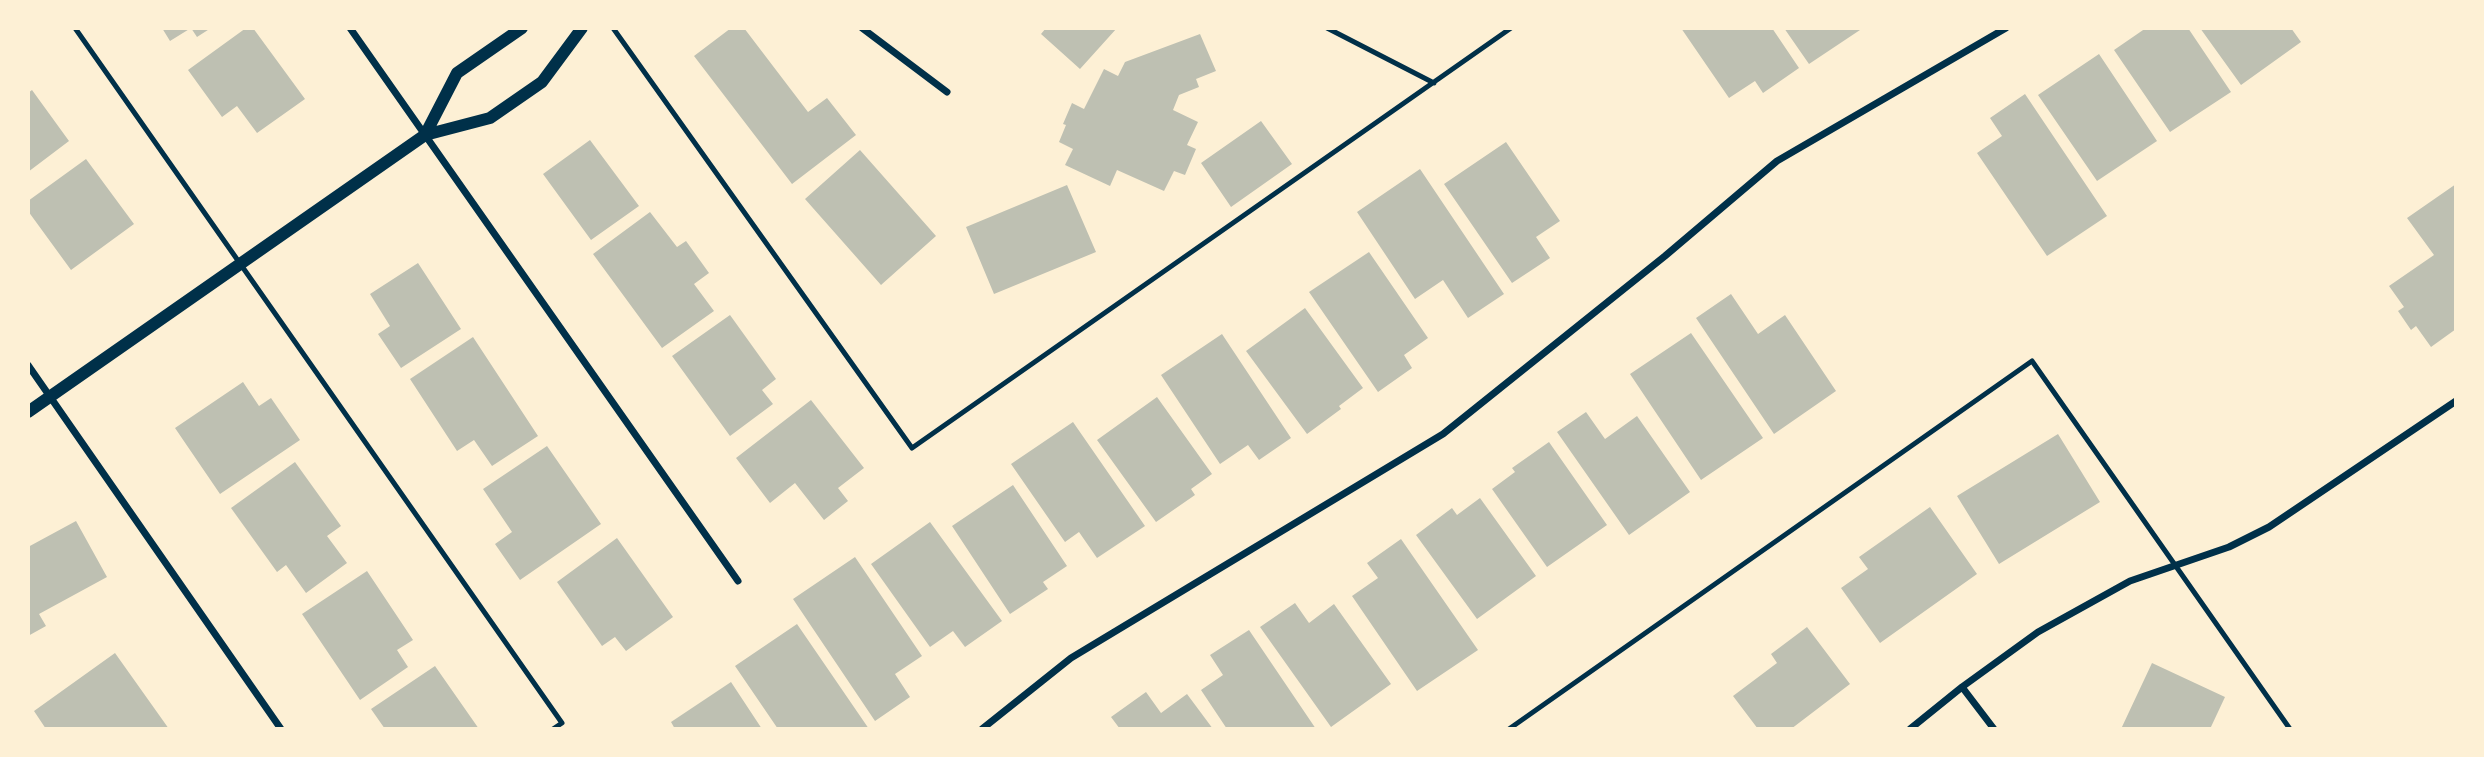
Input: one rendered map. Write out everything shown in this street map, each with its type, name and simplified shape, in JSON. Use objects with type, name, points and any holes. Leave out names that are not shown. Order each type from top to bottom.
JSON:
[{"type":"street","points":[[349,28],[738,581]]},
{"type":"street","points":[[425,135],[457,73],[522,28]]},
{"type":"street","points":[[28,412],[425,135],[490,118],[541,82],[582,28]]},
{"type":"street","points":[[862,28],[947,92]]},
{"type":"street","points":[[982,729],[1071,658],[1443,434],[1665,256],[1777,161],[2006,28]]},
{"type":"street","points":[[28,365],[281,729]]},
{"type":"street","points":[[1910,729],[2038,632],[2095,599],[2175,563],[2229,547],[2269,527],[2456,401]]},
{"type":"street","points":[[1962,687],[1994,729]]},
{"type":"lane","points":[[75,28],[562,723],[553,729]]},
{"type":"lane","points":[[613,28],[912,448],[1511,28]]},
{"type":"lane","points":[[1327,28],[1434,83]]},
{"type":"lane","points":[[1509,729],[2032,361],[2290,729]]},
{"type":"building","points":[[162,28],[191,28],[170,41]]},
{"type":"building","points":[[191,28],[211,28],[197,37]]},
{"type":"building","points":[[246,28],[253,28],[305,99],[257,133],[237,106],[222,117],[188,70]]},
{"type":"building","points":[[731,28],[744,28],[808,112],[827,98],[856,135],[792,184],[694,56]]},
{"type":"building","points":[[1046,28],[1117,28],[1080,69],[1041,34]]},
{"type":"building","points":[[1681,28],[1772,28],[1799,68],[1763,93],[1755,81],[1729,98]]},
{"type":"building","points":[[1784,28],[1863,28],[1809,64]]},
{"type":"building","points":[[2146,28],[2188,28],[2231,92],[2170,132],[2114,50]]},
{"type":"building","points":[[2200,28],[2291,28],[2301,42],[2241,85]]},
{"type":"building","points":[[1200,34],[1216,71],[1196,79],[1199,87],[1179,95],[1173,110],[1198,122],[1187,145],[1196,149],[1185,175],[1174,171],[1164,191],[1117,170],[1110,186],[1065,165],[1073,149],[1059,142],[1066,125],[1063,124],[1072,103],[1084,109],[1104,69],[1118,76],[1125,62]]},
{"type":"building","points":[[2099,54],[2157,141],[2097,181],[2038,95]]},
{"type":"building","points":[[32,90],[69,141],[28,172],[28,93]]},
{"type":"building","points":[[2025,94],[2107,216],[2047,256],[1977,153],[2002,136],[1990,118]]},
{"type":"building","points":[[1261,121],[1292,164],[1231,207],[1201,163]]},
{"type":"building","points":[[590,140],[639,206],[591,240],[543,174]]},
{"type":"building","points":[[1506,142],[1560,221],[1536,237],[1550,258],[1512,283],[1444,184]]},
{"type":"building","points":[[860,150],[936,236],[881,285],[805,199]]},
{"type":"building","points":[[86,159],[134,224],[71,270],[28,211],[28,201]]},
{"type":"building","points":[[1420,169],[1504,294],[1468,318],[1443,280],[1415,299],[1357,212]]},
{"type":"building","points":[[2456,184],[2456,329],[2431,347],[2416,326],[2411,330],[2398,311],[2404,307],[2389,286],[2434,255],[2407,218]]},
{"type":"building","points":[[1067,185],[1096,252],[994,294],[966,227]]},
{"type":"building","points":[[650,212],[677,247],[686,241],[709,273],[694,284],[714,311],[662,348],[593,254]]},
{"type":"building","points":[[1369,252],[1428,338],[1404,355],[1412,368],[1378,392],[1309,292]]},
{"type":"building","points":[[418,263],[461,329],[401,368],[378,334],[390,326],[370,294]]},
{"type":"building","points":[[1731,294],[1758,334],[1785,315],[1836,391],[1774,434],[1696,318]]},
{"type":"building","points":[[1305,308],[1363,388],[1339,406],[1341,409],[1307,434],[1246,351]]},
{"type":"building","points":[[730,315],[776,379],[762,390],[773,404],[730,436],[672,356]]},
{"type":"building","points":[[1691,333],[1763,438],[1701,480],[1630,374]]},
{"type":"building","points":[[1222,334],[1291,438],[1259,460],[1248,445],[1220,464],[1161,375]]},
{"type":"building","points":[[473,337],[538,436],[492,466],[474,440],[457,451],[410,379]]},
{"type":"building","points":[[243,382],[259,406],[271,398],[300,440],[220,494],[175,428]]},
{"type":"building","points":[[1157,397],[1212,474],[1191,489],[1195,495],[1156,522],[1097,440]]},
{"type":"building","points":[[811,400],[864,468],[838,488],[848,501],[824,520],[795,483],[770,503],[736,458]]},
{"type":"building","points":[[1586,412],[1605,439],[1637,416],[1690,492],[1629,535],[1557,432]]},
{"type":"building","points":[[1073,422],[1145,526],[1097,558],[1079,532],[1065,542],[1011,464]]},
{"type":"building","points":[[2058,434],[2100,502],[1999,564],[1957,496]]},
{"type":"building","points":[[1549,442],[1607,525],[1547,567],[1492,489],[1515,472],[1512,468]]},
{"type":"building","points":[[547,446],[601,524],[520,580],[495,544],[512,532],[483,489]]},
{"type":"building","points":[[295,462],[341,526],[327,536],[347,563],[306,593],[286,565],[277,572],[231,508]]},
{"type":"building","points":[[1013,485],[1067,566],[1043,582],[1048,589],[1010,614],[952,526]]},
{"type":"building","points":[[1480,498],[1536,576],[1477,619],[1416,535],[1452,508],[1457,515]]},
{"type":"building","points":[[1930,507],[1977,574],[1880,643],[1841,588],[1868,569],[1859,557]]},
{"type":"building","points":[[76,521],[107,577],[39,614],[46,626],[28,636],[28,547]]},
{"type":"building","points":[[930,522],[1002,621],[965,647],[953,631],[930,647],[871,564]]},
{"type":"building","points":[[617,538],[673,617],[626,651],[615,637],[602,646],[557,582]]},
{"type":"building","points":[[1401,539],[1478,650],[1417,691],[1352,596],[1378,578],[1367,563]]},
{"type":"building","points":[[855,557],[922,656],[895,674],[910,697],[875,721],[793,599]]},
{"type":"building","points":[[367,571],[413,640],[397,650],[408,667],[360,700],[302,614]]},
{"type":"building","points":[[1295,603],[1309,623],[1334,604],[1391,684],[1331,727],[1260,627]]},
{"type":"building","points":[[797,624],[869,729],[778,729],[735,666]]},
{"type":"building","points":[[1807,627],[1850,684],[1791,729],[1758,729],[1733,696],[1777,663],[1771,654]]},
{"type":"building","points":[[1249,630],[1316,729],[1227,729],[1201,690],[1223,675],[1210,655]]},
{"type":"building","points":[[115,653],[169,729],[46,729],[34,711]]},
{"type":"building","points":[[2152,663],[2225,697],[2210,729],[2121,729]]},
{"type":"building","points":[[435,666],[479,729],[385,729],[371,709]]},
{"type":"building","points":[[731,682],[762,729],[675,729],[671,722]]},
{"type":"building","points":[[1146,692],[1161,713],[1187,694],[1213,729],[1120,729],[1111,717]]}]
